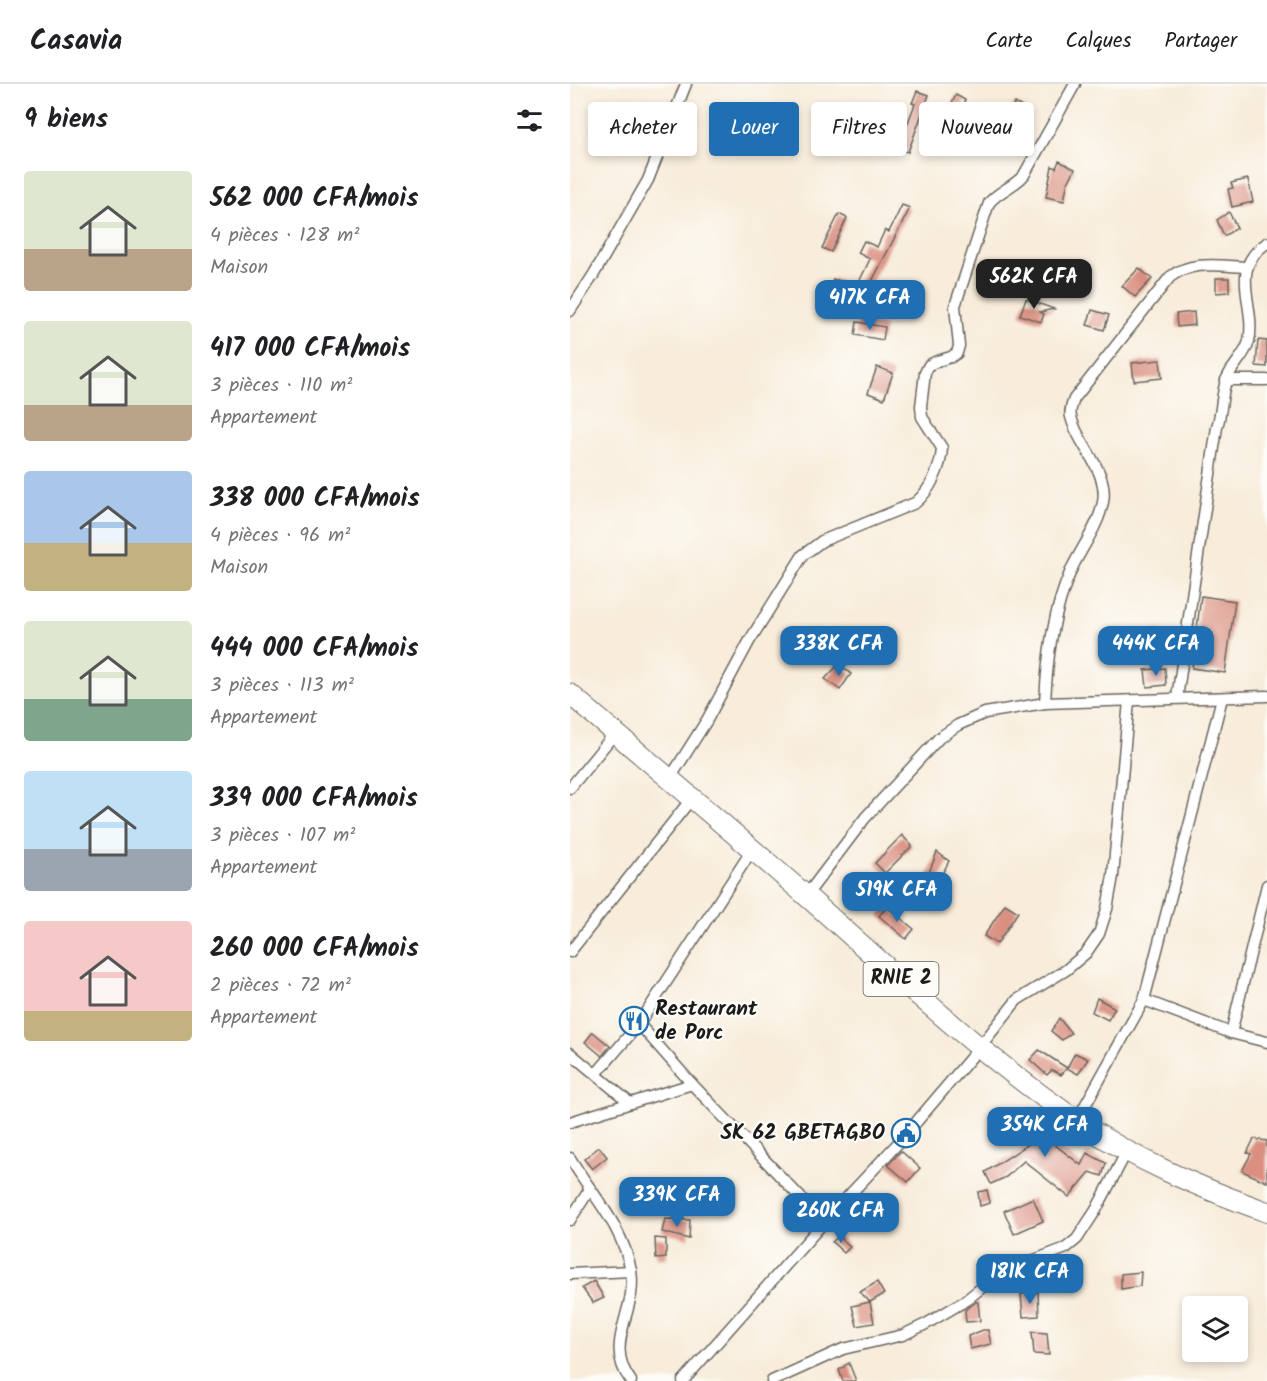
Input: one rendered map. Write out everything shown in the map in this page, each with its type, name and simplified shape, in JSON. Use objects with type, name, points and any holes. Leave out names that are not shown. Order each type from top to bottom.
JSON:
[{"type":"highway","name":"RNIE 2","points":[[570,694],[979,1048],[1077,1120],[1127,1151],[1180,1178],[1267,1212]]},
{"type":"street","points":[[570,310],[594,274],[648,180],[687,84]]},
{"type":"street","points":[[669,780],[707,720],[750,640],[803,555],[822,541],[915,504],[924,495],[939,467],[942,454],[939,443],[922,417],[925,373],[929,365],[957,353],[959,346],[955,306],[989,203],[996,195],[1024,175],[1075,84]]},
{"type":"street","points":[[1177,698],[1226,380],[1246,351],[1249,340],[1246,267],[1257,249],[1267,243]]},
{"type":"street","points":[[1045,703],[1047,668],[1060,600],[1103,502],[1101,478],[1071,416],[1074,399],[1170,277],[1180,269],[1193,266],[1246,267]]},
{"type":"street","points":[[1226,380],[1267,380]]},
{"type":"street","points":[[806,896],[865,818],[939,738],[958,725],[985,714],[1045,703],[1267,696]]},
{"type":"street","points":[[1077,1120],[1144,1000],[1222,698]]},
{"type":"street","points":[[683,1381],[824,1222],[902,1139],[1017,1000],[1066,969],[1086,953],[1099,934],[1107,909],[1113,876],[1129,701]]},
{"type":"street","points":[[570,788],[615,733]]},
{"type":"street","points":[[570,952],[692,798]]},
{"type":"street","points":[[596,1074],[639,1024],[752,850]]},
{"type":"street","points":[[1231,1033],[1267,885]]},
{"type":"street","points":[[1144,1000],[1231,1033],[1267,1042]]},
{"type":"street","points":[[639,1024],[692,1084],[824,1222]]},
{"type":"street","points":[[570,1053],[630,1103]]},
{"type":"street","points":[[570,1122],[692,1084]]},
{"type":"street","points":[[772,1381],[848,1347],[903,1335],[965,1301],[1000,1273],[1066,1248],[1077,1239],[1096,1210],[1127,1151]]},
{"type":"street","points":[[570,1158],[616,1225],[627,1252],[633,1288],[631,1303],[620,1335],[618,1353],[624,1372],[631,1381]]},
{"type":"street","points":[[570,1220],[590,1189]]},
{"type":"street","points":[[570,1274],[631,1271]]},
{"type":"building","points":[[917,91],[929,95],[926,102],[919,102],[919,122],[908,152],[907,125],[915,104],[912,103]]},
{"type":"building","points":[[956,95],[965,100],[964,102],[952,102]]},
{"type":"building","points":[[1059,161],[1075,169],[1067,185],[1064,201],[1046,197],[1052,166],[1056,168]]},
{"type":"building","points":[[1248,179],[1253,202],[1232,207],[1228,189],[1233,188],[1231,183]]},
{"type":"building","points":[[902,205],[910,208],[869,285],[862,304],[829,294],[833,279],[857,286],[870,259],[858,253],[864,241],[877,247],[885,230],[889,232]]},
{"type":"building","points":[[1229,212],[1237,228],[1224,236],[1217,220]]},
{"type":"building","points":[[839,214],[847,218],[831,252],[822,248]]},
{"type":"building","points":[[1139,268],[1152,279],[1135,297],[1122,286]]},
{"type":"building","points":[[1216,278],[1229,278],[1229,292],[1216,293]]},
{"type":"building","points":[[909,291],[924,295],[921,304],[906,300]]},
{"type":"building","points":[[1026,299],[1054,309],[1040,312],[1044,314],[1041,322],[1020,315]]},
{"type":"building","points":[[1092,310],[1109,315],[1104,330],[1087,325]]},
{"type":"building","points":[[1194,312],[1195,325],[1177,327],[1176,314]]},
{"type":"building","points":[[857,322],[885,327],[883,340],[855,335]]},
{"type":"building","points":[[1258,340],[1267,341],[1267,367],[1256,366]]},
{"type":"building","points":[[1160,360],[1162,378],[1134,381],[1132,363]]},
{"type":"building","points":[[877,367],[893,373],[884,399],[868,393]]},
{"type":"building","points":[[1201,596],[1235,601],[1225,673],[1192,668]]},
{"type":"building","points":[[1162,629],[1165,645],[1147,647],[1145,631]]},
{"type":"building","points":[[839,664],[851,674],[840,690],[825,679]]},
{"type":"building","points":[[1165,668],[1166,685],[1147,687],[1145,670]]},
{"type":"building","points":[[902,835],[912,846],[885,873],[875,863]]},
{"type":"building","points":[[937,852],[949,861],[937,884],[927,878]]},
{"type":"building","points":[[1005,904],[1018,912],[997,944],[984,936]]},
{"type":"building","points":[[887,907],[914,929],[906,939],[879,916]]},
{"type":"building","points":[[1097,998],[1115,1008],[1108,1020],[1092,1012]]},
{"type":"building","points":[[1059,1018],[1071,1033],[1062,1040],[1051,1031]]},
{"type":"building","points":[[593,1032],[610,1046],[602,1056],[585,1042]]},
{"type":"building","points":[[1039,1050],[1067,1068],[1061,1075],[1052,1070],[1047,1075],[1030,1060]]},
{"type":"building","points":[[1075,1053],[1088,1059],[1078,1074],[1067,1068]]},
{"type":"building","points":[[1025,1109],[1036,1118],[1029,1127],[1037,1140],[1050,1129],[1059,1137],[1054,1144],[1081,1165],[1087,1153],[1106,1163],[1102,1176],[1090,1172],[1069,1197],[1024,1161],[1006,1177],[991,1184],[985,1172],[1029,1144],[1004,1121],[1011,1111],[1019,1115]]},
{"type":"building","points":[[1254,1139],[1267,1141],[1267,1182],[1242,1171],[1251,1154],[1247,1153]]},
{"type":"building","points":[[599,1147],[607,1157],[592,1169],[584,1159]]},
{"type":"building","points":[[901,1151],[920,1168],[908,1182],[888,1165]]},
{"type":"building","points":[[987,1190],[990,1203],[980,1206],[978,1192]]},
{"type":"building","points":[[1033,1198],[1043,1221],[1014,1234],[1004,1211]]},
{"type":"building","points":[[665,1219],[690,1220],[689,1239],[662,1232]]},
{"type":"building","points":[[839,1236],[850,1247],[844,1253],[832,1242]]},
{"type":"building","points":[[655,1238],[666,1239],[666,1258],[656,1259]]},
{"type":"building","points":[[1141,1272],[1140,1286],[1121,1289],[1121,1274]]},
{"type":"building","points":[[594,1281],[604,1298],[593,1303],[582,1288]]},
{"type":"building","points":[[877,1282],[884,1294],[870,1302],[860,1292]]},
{"type":"building","points":[[1038,1292],[1039,1316],[1023,1317],[1021,1294]]},
{"type":"building","points":[[870,1302],[874,1323],[857,1326],[852,1306]]},
{"type":"building","points":[[978,1302],[980,1321],[966,1322],[965,1310]]},
{"type":"building","points":[[988,1330],[991,1344],[970,1349],[968,1336]]},
{"type":"building","points":[[1032,1332],[1047,1333],[1049,1355],[1034,1354]]},
{"type":"building","points":[[849,1363],[856,1381],[843,1381],[839,1370]]},
{"type":"place","name":"Restaurant de Porc","points":[[634,1021]]},
{"type":"place","name":"SK 62 GBETAGBO","points":[[906,1133]]}]
